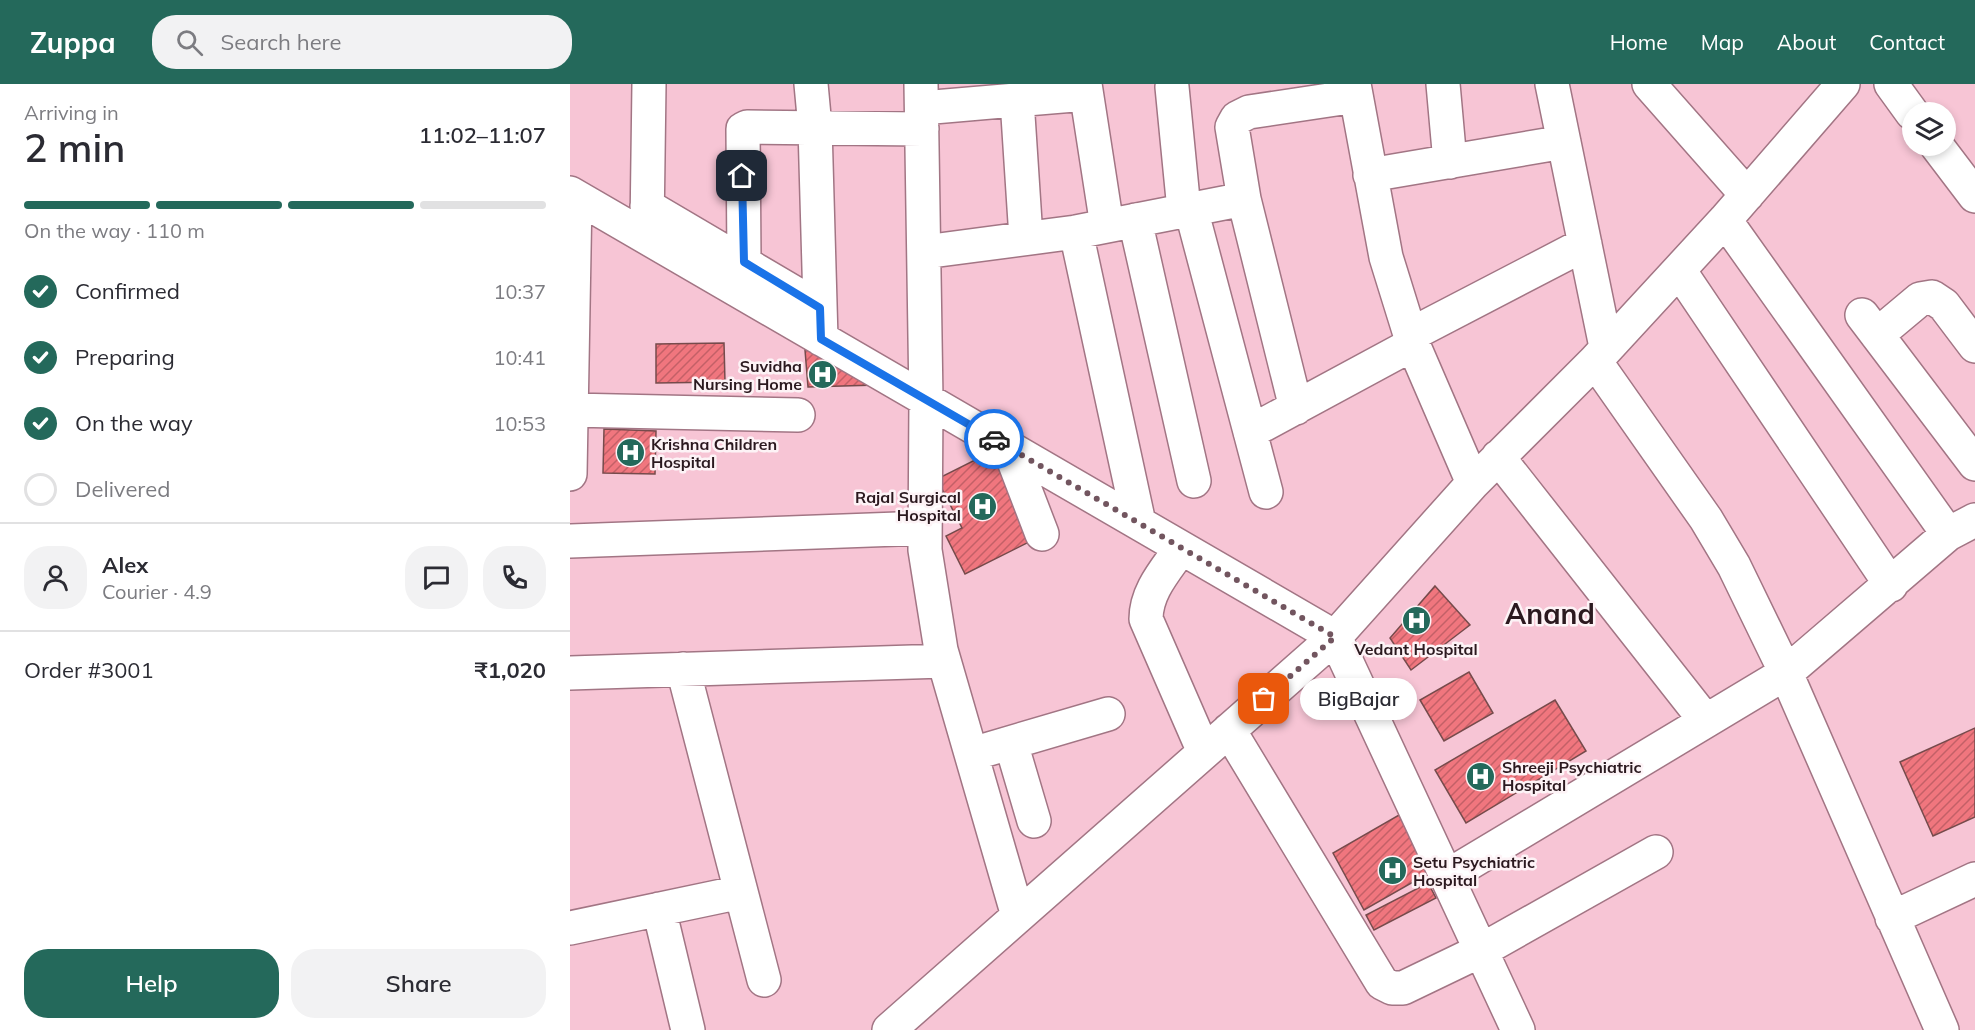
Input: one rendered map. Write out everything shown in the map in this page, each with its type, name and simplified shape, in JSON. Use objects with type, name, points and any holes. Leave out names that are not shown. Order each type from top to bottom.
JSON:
[{"type":"street","points":[[647,222],[649,84]]},
{"type":"street","points":[[811,84],[816,128],[820,323]]},
{"type":"street","points":[[1443,84],[1450,162]]},
{"type":"street","points":[[1552,84],[1585,244],[1600,354],[1734,566],[1786,673],[1942,1030]]},
{"type":"street","points":[[1649,84],[1746,195]]},
{"type":"street","points":[[889,1030],[1335,637],[1473,483],[1600,354],[1725,220],[1843,84]]},
{"type":"street","points":[[1891,84],[1904,102]]},
{"type":"street","points":[[1172,87],[1187,210],[1266,492]]},
{"type":"street","points":[[744,262],[742,129],[747,127],[816,128],[922,107],[1017,100],[1085,89],[1106,226],[1139,523]]},
{"type":"street","points":[[1296,408],[1244,199],[1233,134],[1237,118],[1249,112],[1355,90],[1386,257],[1412,339],[1473,483]]},
{"type":"street","points":[[1017,100],[1026,238]]},
{"type":"street","points":[[922,107],[926,400],[925,550],[944,661],[1018,916]]},
{"type":"street","points":[[1371,175],[1564,142]]},
{"type":"street","points":[[1945,156],[1975,196]]},
{"type":"street","points":[[570,474],[573,195],[647,222],[744,262],[820,323],[926,400],[1335,637],[1518,1030]]},
{"type":"street","points":[[924,252],[1106,226],[1244,199]]},
{"type":"street","points":[[1446,877],[1786,673],[1962,527],[1725,220]]},
{"type":"street","points":[[647,222],[820,323]]},
{"type":"street","points":[[1106,226],[1194,481]]},
{"type":"street","points":[[1250,432],[1296,408],[1412,339],[1585,244]]},
{"type":"street","points":[[1679,270],[1891,585]]},
{"type":"street","points":[[1975,346],[1944,305],[1932,297],[1920,299],[1870,325],[1975,464]]},
{"type":"street","points":[[571,410],[798,414]]},
{"type":"street","points":[[1009,448],[1042,534]]},
{"type":"street","points":[[1498,457],[1705,720]]},
{"type":"street","points":[[570,541],[925,528]]},
{"type":"street","points":[[1181,548],[1152,590],[1146,604],[1146,619],[1204,752]]},
{"type":"street","points":[[570,673],[944,661]]},
{"type":"street","points":[[683,669],[764,980]]},
{"type":"street","points":[[972,754],[1108,714]]},
{"type":"street","points":[[1229,730],[1382,982],[1392,988],[1403,988],[1482,950],[1656,852]]},
{"type":"street","points":[[1011,743],[1034,821]]},
{"type":"street","points":[[1892,918],[1975,879]]},
{"type":"street","points":[[570,928],[741,892]]},
{"type":"street","points":[[659,909],[688,1030]]},
{"type":"building","points":[[724,343],[725,382],[656,383],[656,344]]},
{"type":"building","points":[[819,349],[876,385],[808,387],[805,350]]},
{"type":"building","points":[[604,429],[656,431],[655,474],[603,473]]},
{"type":"building","points":[[993,451],[1037,538],[965,574],[946,536],[962,528],[937,479]]},
{"type":"building","points":[[1435,586],[1470,625],[1411,670],[1390,638]]},
{"type":"building","points":[[1469,672],[1493,713],[1444,741],[1420,700]]},
{"type":"building","points":[[1555,700],[1586,751],[1466,823],[1435,770]]},
{"type":"building","points":[[1975,728],[1975,817],[1933,836],[1900,762]]},
{"type":"building","points":[[1399,815],[1429,873],[1364,910],[1333,853]]},
{"type":"building","points":[[1428,883],[1436,898],[1374,930],[1366,915]]},
{"type":"way so far","points":[[994,439],[1335,637],[1264,699]]},
{"type":"place","name":"Suvidha Nursing Home","points":[[823,375]]},
{"type":"place","name":"Krishna Children Hospital","points":[[630,453]]},
{"type":"place","name":"Rajal Surgical Hospital","points":[[982,506]]},
{"type":"place","name":"Vedant Hospital","points":[[1416,621]]},
{"type":"place","name":"BigBajar","points":[[1264,699]]},
{"type":"place","name":"Shreeji Psychiatric Hospital","points":[[1481,776]]},
{"type":"place","name":"Setu Psychiatric Hospital","points":[[1392,871]]},
{"type":"district","name":"Anand","points":[[1550,614]]},
{"type":"route","points":[[742,176],[744,262],[820,308],[821,339],[994,439]]}]
